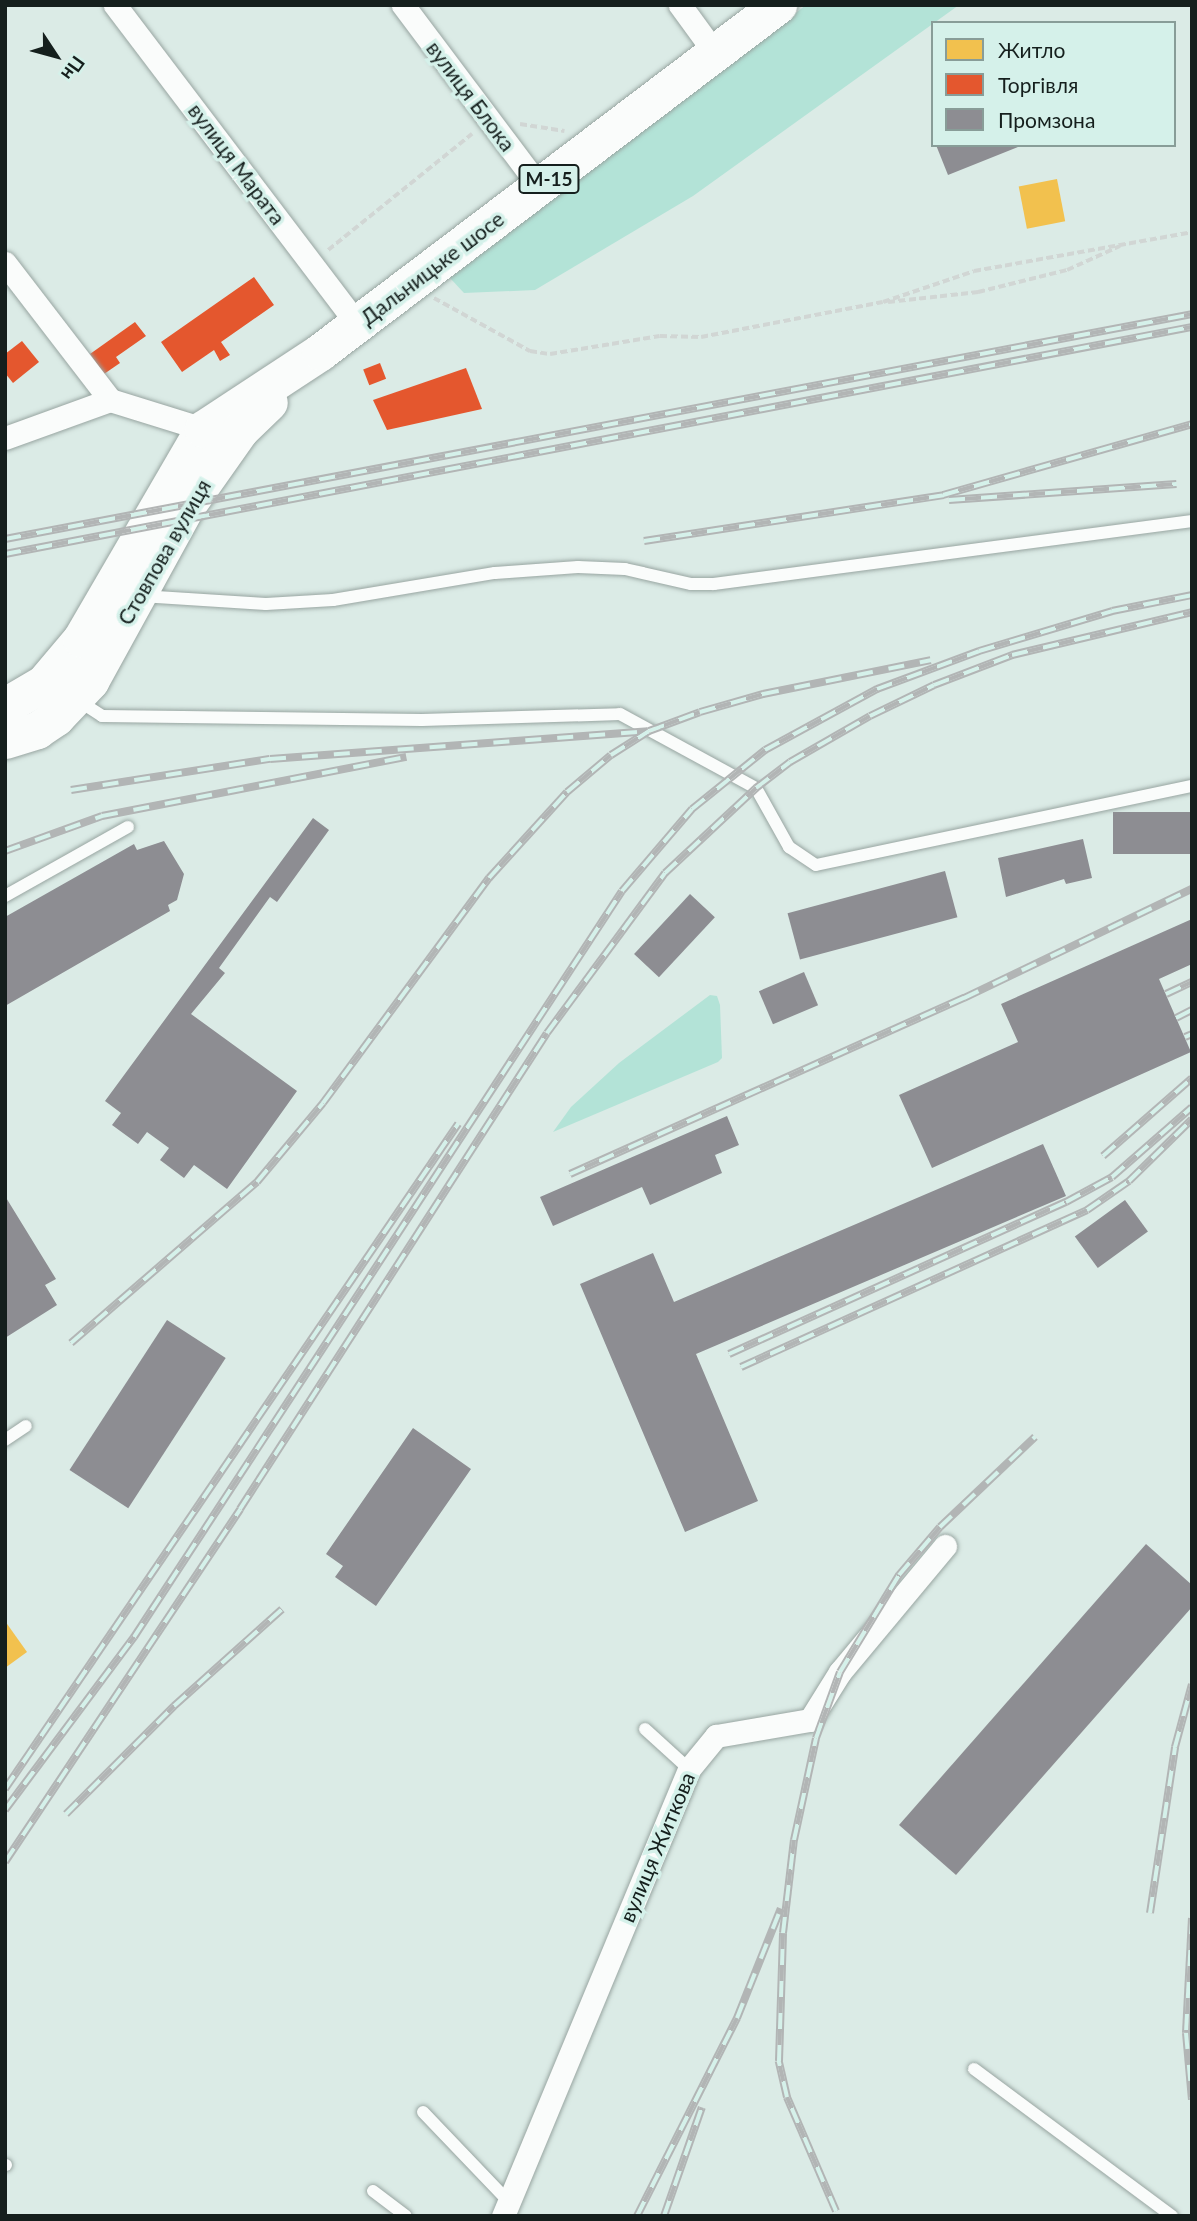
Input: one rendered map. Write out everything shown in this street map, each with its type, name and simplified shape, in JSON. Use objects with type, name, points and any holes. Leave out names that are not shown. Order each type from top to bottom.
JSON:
[{"type":"main road","name":"Дальницьке шосе","points":[[320,352],[778,5]]},
{"type":"main road","name":"М-15","points":[[5,706],[44,683],[81,639],[203,429],[320,352]]},
{"type":"main road","name":"Стовпова вулиця","points":[[5,740],[37,730],[75,699],[185,508],[240,429],[320,352]]},
{"type":"street","name":"вулиця Марата","points":[[115,5],[358,324]]},
{"type":"street","name":"вулиця Блока","points":[[403,5],[539,186]]},
{"type":"street","points":[[680,5],[715,53]]},
{"type":"street","points":[[5,263],[110,400],[203,429]]},
{"type":"street","points":[[5,438],[110,400]]},
{"type":"street","name":"вулиця Житкова","points":[[506,2209],[689,1769],[716,1736],[810,1720],[840,1672],[945,1546]]},
{"type":"lane","points":[[136,596],[267,604],[333,600],[495,573],[578,567],[625,569],[691,584],[714,584],[1192,521]]},
{"type":"lane","points":[[75,699],[102,716],[422,720],[620,714],[756,789],[789,847],[816,865],[1192,786]]},
{"type":"lane","points":[[5,896],[128,827]]},
{"type":"lane","points":[[5,1440],[26,1426]]},
{"type":"lane","points":[[645,1729],[689,1769]]},
{"type":"lane","points":[[974,2069],[1171,2216]]},
{"type":"lane","points":[[423,2112],[506,2209]]},
{"type":"lane","points":[[373,2191],[406,2216]]},
{"type":"path","points":[[883,302],[974,271],[1192,232]]},
{"type":"path","points":[[417,279],[439,304],[530,351],[550,354],[660,336],[701,337],[883,302],[978,292],[1067,270],[1125,244]]},
{"type":"green space","points":[[806,5],[959,5],[937,21],[931,21],[931,25],[693,196],[535,290],[464,293],[450,278]]},
{"type":"green space","points":[[710,995],[717,996],[720,1005],[722,1058],[718,1062],[553,1132],[571,1107],[619,1063]]},
{"type":"building: Житло","points":[[1057,179],[1065,221],[1027,229],[1019,186]]},
{"type":"building: Житло","points":[[5,1621],[27,1652],[5,1668]]},
{"type":"building: Торгівля","points":[[254,277],[274,305],[221,342],[230,355],[220,361],[214,350],[182,372],[161,342]]},
{"type":"building: Торгівля","points":[[135,322],[146,336],[116,357],[120,363],[104,374],[90,354]]},
{"type":"building: Торгівля","points":[[22,341],[39,362],[13,383],[5,373],[5,354]]},
{"type":"building: Торгівля","points":[[380,363],[386,379],[369,385],[363,369]]},
{"type":"building: Торгівля","points":[[466,368],[482,409],[387,430],[373,400]]},
{"type":"building: Промзона","points":[[937,147],[1018,147],[948,175]]},
{"type":"building: Промзона","points":[[1113,812],[1192,812],[1192,854],[1113,854]]},
{"type":"building: Промзона","points":[[313,818],[329,830],[277,902],[270,897],[219,968],[225,973],[191,1014],[297,1091],[227,1189],[194,1165],[184,1178],[160,1160],[169,1148],[147,1132],[138,1144],[112,1125],[121,1113],[105,1101]]},
{"type":"building: Промзона","points":[[1083,839],[1092,878],[1066,884],[1064,879],[1006,897],[998,858]]},
{"type":"building: Промзона","points":[[164,841],[184,874],[177,900],[168,905],[170,911],[5,1006],[5,917],[134,844],[137,850]]},
{"type":"building: Промзона","points":[[945,871],[957,917],[800,960],[788,913]]},
{"type":"building: Промзона","points":[[690,894],[715,917],[659,977],[634,954]]},
{"type":"building: Промзона","points":[[1192,919],[1192,964],[1159,979],[1191,1052],[932,1168],[899,1095],[1018,1042],[1001,1004]]},
{"type":"building: Промзона","points":[[804,972],[818,1005],[773,1024],[759,991]]},
{"type":"building: Промзона","points":[[727,1116],[739,1145],[715,1155],[722,1173],[650,1205],[642,1187],[553,1226],[540,1197]]},
{"type":"building: Промзона","points":[[1043,1144],[1066,1196],[696,1354],[758,1501],[685,1532],[580,1284],[653,1253],[674,1302]]},
{"type":"building: Промзона","points":[[5,1196],[56,1279],[45,1285],[57,1305],[5,1338]]},
{"type":"building: Промзона","points":[[1125,1200],[1148,1232],[1098,1268],[1075,1236]]},
{"type":"building: Промзона","points":[[167,1320],[226,1358],[128,1508],[70,1470]]},
{"type":"building: Промзона","points":[[413,1428],[471,1469],[376,1606],[335,1577],[343,1566],[326,1554]]},
{"type":"building: Промзона","points":[[1146,1544],[1192,1585],[1192,1607],[956,1875],[899,1825]]},
{"type":"railway","points":[[5,539],[1192,314]]},
{"type":"railway","points":[[5,554],[1192,327]]},
{"type":"railway","points":[[644,541],[943,495],[1192,424]]},
{"type":"railway","points":[[949,500],[1176,484]]},
{"type":"railway","points":[[5,1810],[134,1637],[622,891],[692,809],[765,750],[877,689],[979,651],[1112,611],[1192,595]]},
{"type":"railway","points":[[5,1862],[240,1509],[547,1033],[665,873],[756,788],[790,762],[870,716],[934,685],[1012,655],[1192,612]]},
{"type":"railway","points":[[71,1343],[257,1182],[323,1103],[489,878],[567,792],[611,755],[649,731],[700,712],[763,694],[931,660]]},
{"type":"railway","points":[[71,790],[270,759],[648,731]]},
{"type":"railway","points":[[5,851],[102,816],[406,757]]},
{"type":"railway","points":[[570,1174],[964,998],[1192,889]]},
{"type":"railway","points":[[1166,994],[1192,982]]},
{"type":"railway","points":[[1176,1018],[1192,1010]]},
{"type":"railway","points":[[1185,1037],[1192,1034]]},
{"type":"railway","points":[[1103,1156],[1192,1078]]},
{"type":"railway","points":[[729,1354],[1066,1202],[1112,1177],[1192,1107]]},
{"type":"railway","points":[[741,1367],[1087,1210],[1129,1181],[1192,1119]]},
{"type":"railway","points":[[5,1789],[458,1124]]},
{"type":"railway","points":[[836,2211],[787,2097],[779,2061],[783,1933],[794,1840],[816,1738],[840,1672],[899,1575],[940,1527],[1035,1437]]},
{"type":"railway","points":[[66,1814],[174,1706],[282,1609]]},
{"type":"railway","points":[[1150,1913],[1175,1747],[1192,1684]]},
{"type":"railway","points":[[637,2216],[737,2018],[781,1908]]},
{"type":"railway","points":[[1192,1918],[1186,2033],[1192,2100]]},
{"type":"railway","points":[[664,2216],[702,2107]]}]
